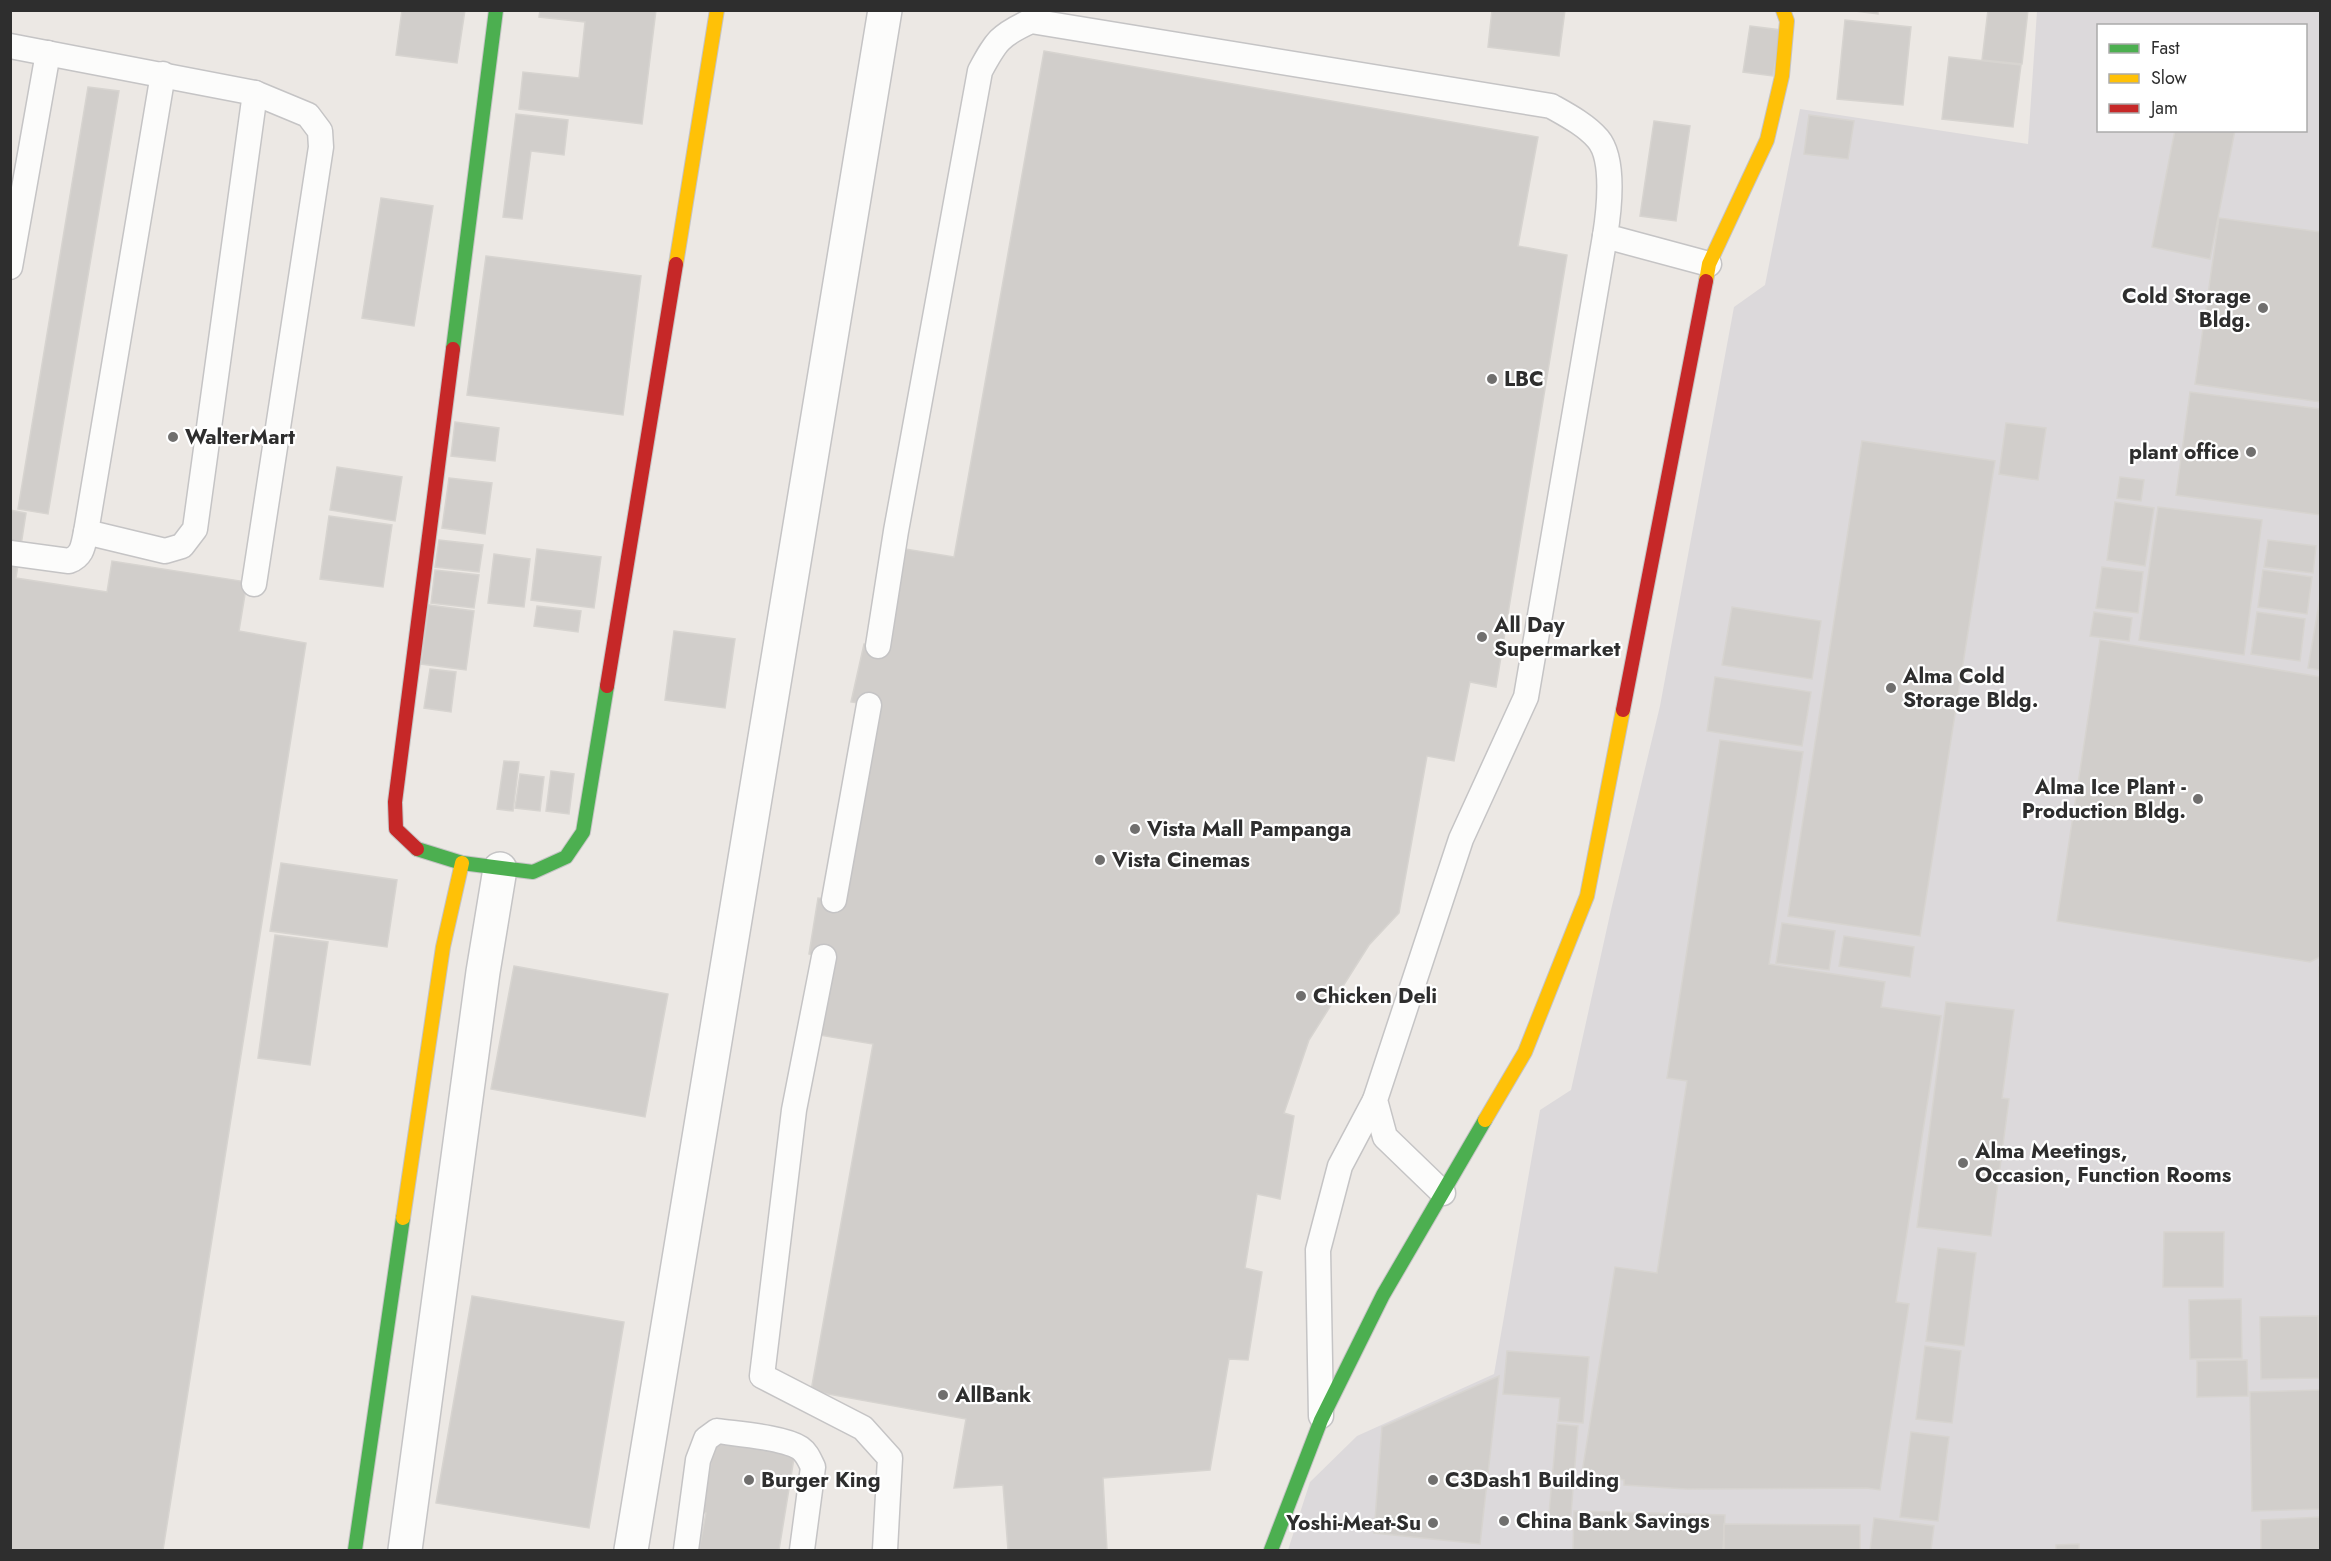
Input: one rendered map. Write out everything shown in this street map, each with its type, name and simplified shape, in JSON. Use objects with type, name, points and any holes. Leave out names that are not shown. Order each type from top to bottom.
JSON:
[{"type":"street","points":[[496,10],[395,802],[396,829],[419,850],[462,863],[533,872],[566,857],[583,832],[717,10]]},
{"type":"street","points":[[631,1551],[885,10]]},
{"type":"street","points":[[1270,1551],[1321,1420],[1383,1295],[1525,1052],[1587,896],[1709,264],[1767,140],[1782,76],[1787,21],[1783,10]]},
{"type":"street","points":[[355,1551],[443,946],[462,863]]},
{"type":"street","points":[[405,1551],[483,972],[500,869]]},
{"type":"lane","points":[[878,646],[898,519],[980,71],[992,49],[1007,31],[1031,21],[1551,106],[1580,123],[1599,139],[1607,158],[1608,212],[1605,236],[1526,698],[1461,839],[1375,1100],[1340,1166],[1318,1250],[1321,1420]]},
{"type":"lane","points":[[10,46],[255,93],[308,115],[320,130],[321,147],[254,584]]},
{"type":"lane","points":[[10,267],[48,53]]},
{"type":"lane","points":[[10,553],[69,561],[77,558],[82,549],[163,74]]},
{"type":"lane","points":[[86,532],[165,551],[182,546],[195,529],[255,93]]},
{"type":"lane","points":[[1605,236],[1709,264]]},
{"type":"lane","points":[[834,900],[869,705]]},
{"type":"lane","points":[[824,957],[794,1110],[762,1376],[863,1428],[890,1458],[885,1551]]},
{"type":"lane","points":[[1375,1100],[1385,1137],[1443,1193]]},
{"type":"lane","points":[[686,1551],[698,1460],[706,1439],[717,1431],[768,1438],[798,1447],[808,1456],[813,1467],[802,1551]]},
{"type":"shaded area","points":[[2037,11],[2320,11],[2320,1550],[1288,1550],[1310,1482],[1357,1436],[1494,1374],[1540,1110],[1571,1090],[1660,706],[1734,307],[1765,285],[1800,109],[2028,144]]},
{"type":"building","points":[[402,10],[465,10],[457,63],[396,55]]},
{"type":"building","points":[[540,10],[656,10],[642,124],[519,109],[523,72],[579,78],[585,22],[539,17]]},
{"type":"building","points":[[1492,10],[1565,10],[1559,56],[1488,47]]},
{"type":"building","points":[[1847,10],[1878,10],[1878,14]]},
{"type":"building","points":[[1988,10],[2028,10],[2022,64],[1982,60]]},
{"type":"building","points":[[1845,20],[1911,27],[1903,105],[1837,99]]},
{"type":"building","points":[[1750,26],[1781,30],[1773,76],[1743,72]]},
{"type":"building","name":"Vista Mall Pampanga","points":[[1044,51],[1538,137],[1518,246],[1567,255],[1496,687],[1470,682],[1454,761],[1427,756],[1399,913],[1369,945],[1309,1040],[1284,1113],[1294,1116],[1280,1199],[1257,1194],[1245,1268],[1262,1272],[1248,1360],[1229,1359],[1210,1470],[1103,1478],[1107,1550],[1008,1550],[1003,1485],[954,1488],[966,1419],[811,1391],[873,1044],[819,1035],[832,959],[809,954],[818,898],[843,901],[878,706],[851,702],[864,644],[889,647],[906,549],[954,557]]},
{"type":"building","points":[[1949,57],[2021,65],[2013,127],[1942,119]]},
{"type":"building","points":[[88,87],[119,91],[48,514],[18,509]]},
{"type":"building","points":[[516,114],[568,120],[564,155],[531,151],[522,219],[503,217]]},
{"type":"building","points":[[1809,115],[1854,121],[1848,159],[1804,154]]},
{"type":"building","points":[[1654,121],[1690,126],[1676,221],[1640,216]]},
{"type":"building","points":[[2175,132],[2235,132],[2210,259],[2152,247]]},
{"type":"building","points":[[381,198],[433,206],[414,326],[362,318]]},
{"type":"building","name":"Cold Storage Bldg.","points":[[2219,218],[2320,232],[2320,402],[2195,384]]},
{"type":"building","points":[[486,256],[641,276],[623,415],[467,395]]},
{"type":"building","name":"plant office","points":[[2190,392],[2320,409],[2320,515],[2176,495]]},
{"type":"building","points":[[455,422],[499,428],[495,461],[451,456]]},
{"type":"building","points":[[2006,423],[2046,428],[2038,480],[1999,474]]},
{"type":"building","name":"Alma Cold Storage Bldg.","points":[[1862,441],[1995,461],[1920,936],[1788,916]]},
{"type":"building","points":[[337,467],[402,477],[395,521],[330,510]]},
{"type":"building","points":[[2120,477],[2144,480],[2141,501],[2117,498]]},
{"type":"building","points":[[449,478],[492,483],[485,534],[442,528]]},
{"type":"building","points":[[2115,502],[2154,508],[2145,566],[2107,560]]},
{"type":"building","points":[[2158,507],[2262,520],[2244,655],[2139,640]]},
{"type":"building","points":[[10,510],[26,513],[16,578],[107,592],[112,561],[247,582],[239,631],[306,643],[163,1550],[10,1550]]},
{"type":"building","points":[[329,516],[392,525],[383,587],[320,579]]},
{"type":"building","points":[[439,540],[483,545],[479,572],[435,567]]},
{"type":"building","points":[[2268,540],[2316,546],[2313,573],[2264,567]]},
{"type":"building","points":[[537,549],[601,557],[594,608],[531,600]]},
{"type":"building","points":[[494,554],[530,559],[524,607],[488,603]]},
{"type":"building","points":[[2102,567],[2143,572],[2138,613],[2096,608]]},
{"type":"building","points":[[435,570],[479,575],[474,608],[431,603]]},
{"type":"building","points":[[2263,570],[2312,577],[2307,614],[2258,607]]},
{"type":"building","points":[[2320,598],[2320,670],[2308,668]]},
{"type":"building","points":[[429,605],[474,611],[466,670],[421,664]]},
{"type":"building","points":[[537,606],[581,611],[578,632],[534,626]]},
{"type":"building","points":[[1732,607],[1821,621],[1812,679],[1722,665]]},
{"type":"building","points":[[2094,612],[2132,618],[2129,641],[2090,636]]},
{"type":"building","points":[[2257,612],[2305,619],[2300,661],[2251,654]]},
{"type":"building","points":[[674,631],[735,639],[725,708],[665,700]]},
{"type":"building","name":"Alma Ice Plant - Production Bldg.","points":[[2100,640],[2320,677],[2320,957],[2310,962],[2057,921]]},
{"type":"building","points":[[430,669],[456,672],[451,712],[424,708]]},
{"type":"building","points":[[1715,677],[1811,692],[1802,746],[1707,731]]},
{"type":"building","points":[[1720,740],[1803,752],[1769,964],[1885,982],[1881,1007],[1941,1016],[1896,1302],[1909,1304],[1880,1490],[1867,1488],[1687,1489],[1624,1485],[1624,1480],[1582,1473],[1615,1267],[1657,1273],[1687,1081],[1667,1078]]},
{"type":"building","points":[[504,761],[519,762],[513,811],[497,809]]},
{"type":"building","points":[[551,771],[574,774],[569,814],[546,811]]},
{"type":"building","points":[[520,774],[544,777],[540,811],[515,808]]},
{"type":"building","points":[[281,863],[397,880],[387,947],[270,931]]},
{"type":"building","points":[[1782,923],[1835,931],[1829,970],[1776,963]]},
{"type":"building","points":[[275,935],[328,942],[310,1065],[258,1058]]},
{"type":"building","points":[[1844,936],[1914,947],[1910,977],[1839,966]]},
{"type":"building","points":[[514,966],[668,994],[645,1117],[491,1089]]},
{"type":"building","name":"Alma Meetings, Occasion, Function Rooms","points":[[1946,1002],[2014,1010],[2002,1098],[2009,1099],[1991,1236],[1917,1227]]},
{"type":"building","points":[[2164,1232],[2224,1232],[2223,1287],[2163,1287]]},
{"type":"building","points":[[1938,1248],[1976,1253],[1964,1346],[1926,1341]]},
{"type":"building","points":[[472,1296],[624,1322],[589,1528],[436,1503]]},
{"type":"building","points":[[2241,1299],[2242,1358],[2190,1359],[2189,1300]]},
{"type":"building","points":[[2318,1316],[2319,1378],[2261,1379],[2260,1317]]},
{"type":"building","points":[[1925,1346],[1961,1351],[1952,1423],[1916,1419]]},
{"type":"building","points":[[1507,1351],[1589,1357],[1583,1423],[1558,1421],[1560,1398],[1503,1394]]},
{"type":"building","points":[[2247,1360],[2248,1396],[2197,1397],[2197,1361]]},
{"type":"building","name":"C3Dash1 Building","points":[[1499,1376],[1480,1544],[1374,1533],[1382,1427]]},
{"type":"building","points":[[2320,1390],[2320,1509],[2252,1511],[2250,1392]]},
{"type":"building","points":[[1557,1424],[1578,1426],[1570,1527],[1548,1525]]},
{"type":"building","points":[[1911,1432],[1949,1437],[1938,1521],[1900,1517]]},
{"type":"building","name":"Burger King","points":[[715,1439],[795,1452],[779,1550],[699,1550],[706,1513],[702,1512]]},
{"type":"building","points":[[1574,1511],[1725,1515],[1723,1550],[1573,1550]]},
{"type":"building","points":[[2320,1517],[2320,1550],[2261,1550],[2261,1520]]},
{"type":"building","points":[[1874,1518],[1934,1526],[1931,1550],[1870,1550]]},
{"type":"building","points":[[1724,1524],[1860,1525],[1860,1550],[1724,1550]]},
{"type":"building","points":[[2079,1544],[2079,1550],[2056,1550],[2056,1545]]},
{"type":"traffic: fast","points":[[453,349],[496,10]]},
{"type":"traffic: fast","points":[[417,849],[462,863],[533,872],[566,857],[583,832],[607,686]]},
{"type":"traffic: fast","points":[[1271,1550],[1321,1420],[1383,1295],[1485,1120]]},
{"type":"traffic: fast","points":[[355,1550],[403,1218]]},
{"type":"traffic: slow","points":[[676,264],[717,10]]},
{"type":"traffic: slow","points":[[1706,281],[1709,264],[1767,140],[1782,76],[1787,21],[1783,10]]},
{"type":"traffic: slow","points":[[1485,1120],[1525,1052],[1587,896],[1623,710]]},
{"type":"traffic: slow","points":[[403,1218],[443,947],[462,863]]},
{"type":"traffic: jam","points":[[607,686],[676,264]]},
{"type":"traffic: jam","points":[[1623,710],[1706,281]]},
{"type":"traffic: jam","points":[[417,849],[396,829],[395,802],[453,349]]},
{"type":"place","name":"Cold Storage Bldg.","points":[[2263,308]]},
{"type":"place","name":"LBC","points":[[1492,379]]},
{"type":"place","name":"WalterMart","points":[[173,437]]},
{"type":"place","name":"plant office","points":[[2251,452]]},
{"type":"place","name":"All Day Supermarket","points":[[1482,637]]},
{"type":"place","name":"Alma Cold Storage Bldg.","points":[[1891,688]]},
{"type":"place","name":"Alma Ice Plant - Production Bldg.","points":[[2198,799]]},
{"type":"place","name":"Vista Mall Pampanga","points":[[1135,829]]},
{"type":"place","name":"Vista Cinemas","points":[[1100,860]]},
{"type":"place","name":"Chicken Deli","points":[[1301,996]]},
{"type":"place","name":"Alma Meetings, Occasion, Function Rooms","points":[[1963,1163]]},
{"type":"place","name":"AllBank","points":[[943,1395]]},
{"type":"place","name":"Burger King","points":[[749,1480]]},
{"type":"place","name":"C3Dash1 Building","points":[[1433,1480]]},
{"type":"place","name":"China Bank Savings","points":[[1504,1521]]},
{"type":"place","name":"Yoshi-Meat-Su","points":[[1433,1523]]}]
